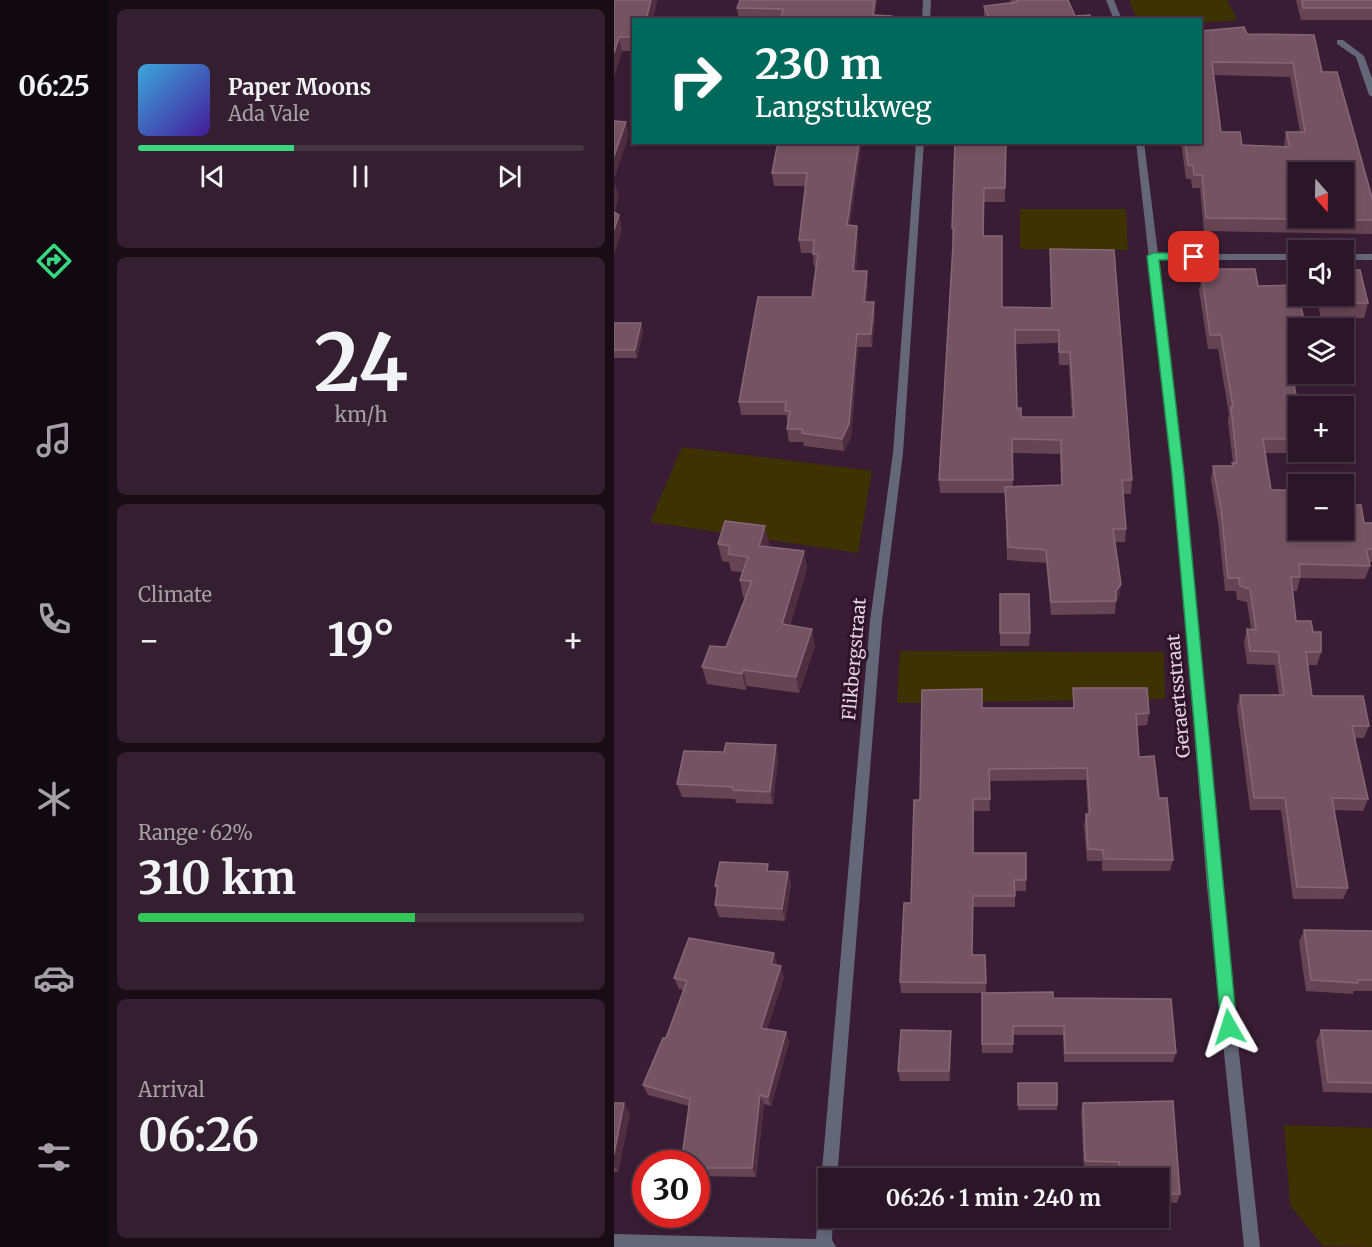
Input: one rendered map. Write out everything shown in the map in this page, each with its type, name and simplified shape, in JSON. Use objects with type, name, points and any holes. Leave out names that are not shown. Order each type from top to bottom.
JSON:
[{"type":"street","points":[[926,18],[928,0]]},
{"type":"street","points":[[1110,0],[1117,18]]},
{"type":"street","points":[[1340,42],[1360,56],[1373,95]]},
{"type":"street","name":"Flikbergstraat","points":[[830,1168],[874,644],[898,453],[920,144]]},
{"type":"street","name":"Geraertsstraat","points":[[1140,144],[1178,474],[1214,887],[1252,1247]]},
{"type":"street","points":[[1153,256],[1288,257]]},
{"type":"street","points":[[1354,257],[1373,257]]},
{"type":"street","name":"Flikbergstraat","points":[[823,1247],[825,1228]]},
{"type":"street","points":[[614,1242],[828,1247]]},
{"type":"shaded area","points":[[1129,0],[1227,0],[1237,20],[1202,23],[1202,18],[1137,18]]},
{"type":"shaded area","points":[[1020,209],[1126,209],[1128,250],[1020,249]]},
{"type":"shaded area","points":[[682,447],[872,471],[858,553],[650,522]]},
{"type":"shaded area","points":[[900,651],[1164,652],[1165,699],[897,703]]},
{"type":"shaded area","points":[[1284,1125],[1372,1128],[1372,1247],[1323,1246],[1290,1205]]},
{"type":"building","points":[[614,0],[651,0],[646,18],[632,18],[632,37],[619,37],[614,53]]},
{"type":"building","points":[[740,0],[875,0],[873,15],[892,16],[892,18],[781,18],[783,9],[737,8]]},
{"type":"building","points":[[1016,0],[1068,0],[1075,16],[1090,15],[1091,18],[989,18],[984,6],[1017,2]]},
{"type":"building","points":[[1302,0],[1373,0],[1373,8],[1303,8]]},
{"type":"building","points":[[1244,27],[1247,34],[1314,35],[1322,72],[1337,72],[1373,201],[1373,220],[1354,220],[1354,162],[1288,162],[1288,219],[1206,218],[1202,175],[1194,175],[1193,166],[1188,165],[1185,144],[1202,144],[1202,31]],"holes":[[[1212,62],[1293,63],[1305,132],[1286,132],[1290,147],[1242,145],[1240,132],[1221,132]]]},
{"type":"building","points":[[614,121],[626,122],[614,156]]},
{"type":"building","points":[[781,144],[859,144],[847,225],[857,226],[853,271],[867,271],[864,302],[874,302],[871,334],[857,334],[849,424],[842,439],[802,433],[802,429],[787,429],[790,411],[785,411],[786,402],[739,402],[758,297],[812,297],[818,254],[813,254],[814,240],[799,240],[807,173],[772,173],[777,147]]},
{"type":"building","points":[[955,144],[1006,144],[1005,188],[984,188],[983,236],[1002,236],[1002,307],[1052,308],[1050,249],[1114,250],[1132,480],[1122,480],[1126,529],[1113,529],[1121,584],[1116,591],[1116,601],[1051,602],[1046,550],[1008,547],[1005,487],[1062,485],[1061,440],[1012,439],[1013,480],[939,480],[954,228],[952,228]],"holes":[[[1015,330],[1059,330],[1059,352],[1070,352],[1074,417],[1021,417],[1021,408],[1017,408]]]},
{"type":"building","points":[[614,212],[619,215],[614,230]]},
{"type":"building","points":[[1208,269],[1255,269],[1258,286],[1288,285],[1288,306],[1301,306],[1304,318],[1288,318],[1288,384],[1294,384],[1296,396],[1288,396],[1288,439],[1263,439],[1271,490],[1288,490],[1288,540],[1354,540],[1354,505],[1361,505],[1364,523],[1373,523],[1373,549],[1366,549],[1370,566],[1299,564],[1300,577],[1291,577],[1296,621],[1311,621],[1313,632],[1321,632],[1321,652],[1306,652],[1312,696],[1363,696],[1369,726],[1352,726],[1368,799],[1332,798],[1348,888],[1297,887],[1285,798],[1254,798],[1240,695],[1284,695],[1278,652],[1250,651],[1247,629],[1256,630],[1250,589],[1240,586],[1239,578],[1228,578],[1221,509],[1213,466],[1233,466],[1232,463],[1237,463],[1231,407],[1233,407],[1221,335],[1210,335],[1202,276],[1209,276]]},
{"type":"building","points":[[1354,270],[1360,270],[1368,303],[1354,303]]},
{"type":"building","points":[[614,323],[641,323],[635,350],[614,350]]},
{"type":"building","points":[[725,521],[765,526],[759,546],[804,551],[782,624],[812,629],[796,677],[743,670],[742,674],[702,667],[710,646],[726,647],[752,581],[740,580],[748,557],[728,554],[730,546],[718,544]]},
{"type":"building","points":[[1000,594],[1029,594],[1030,633],[1000,633]]},
{"type":"building","points":[[1073,688],[1147,688],[1149,713],[1136,714],[1139,757],[1154,756],[1159,798],[1167,798],[1173,860],[1104,859],[1103,850],[1088,849],[1086,814],[1090,814],[1087,768],[989,769],[990,799],[973,799],[973,853],[1026,853],[1026,880],[1014,880],[1015,896],[973,896],[972,955],[985,955],[986,983],[900,982],[904,903],[911,903],[914,800],[920,800],[922,690],[982,689],[982,708],[1074,708]]},
{"type":"building","points":[[726,743],[776,745],[770,792],[733,790],[733,787],[677,784],[684,751],[724,752]]},
{"type":"building","points":[[720,862],[768,864],[767,871],[788,872],[782,909],[715,905],[718,886],[715,886]]},
{"type":"building","points":[[1304,930],[1373,931],[1373,980],[1358,980],[1358,983],[1311,980]]},
{"type":"building","points":[[689,938],[774,953],[771,964],[781,966],[761,1028],[786,1032],[768,1097],[760,1095],[752,1168],[710,1168],[710,1150],[683,1150],[690,1099],[643,1085],[663,1038],[666,1038],[687,981],[674,978]]},
{"type":"building","points":[[1053,992],[1053,998],[1171,999],[1176,1053],[1065,1053],[1064,1026],[1013,1026],[1013,1044],[982,1044],[982,993]]},
{"type":"building","points":[[901,1030],[951,1031],[949,1071],[898,1071]]},
{"type":"building","points":[[1321,1030],[1373,1031],[1373,1083],[1328,1082]]},
{"type":"building","points":[[1018,1083],[1057,1083],[1057,1105],[1018,1105]]},
{"type":"building","points":[[1173,1101],[1180,1194],[1169,1194],[1169,1168],[1119,1168],[1119,1162],[1085,1161],[1083,1103]]},
{"type":"building","points":[[614,1103],[624,1103],[614,1154]]},
{"type":"route","points":[[1194,257],[1153,256],[1178,474],[1214,887],[1229,1027]]}]
